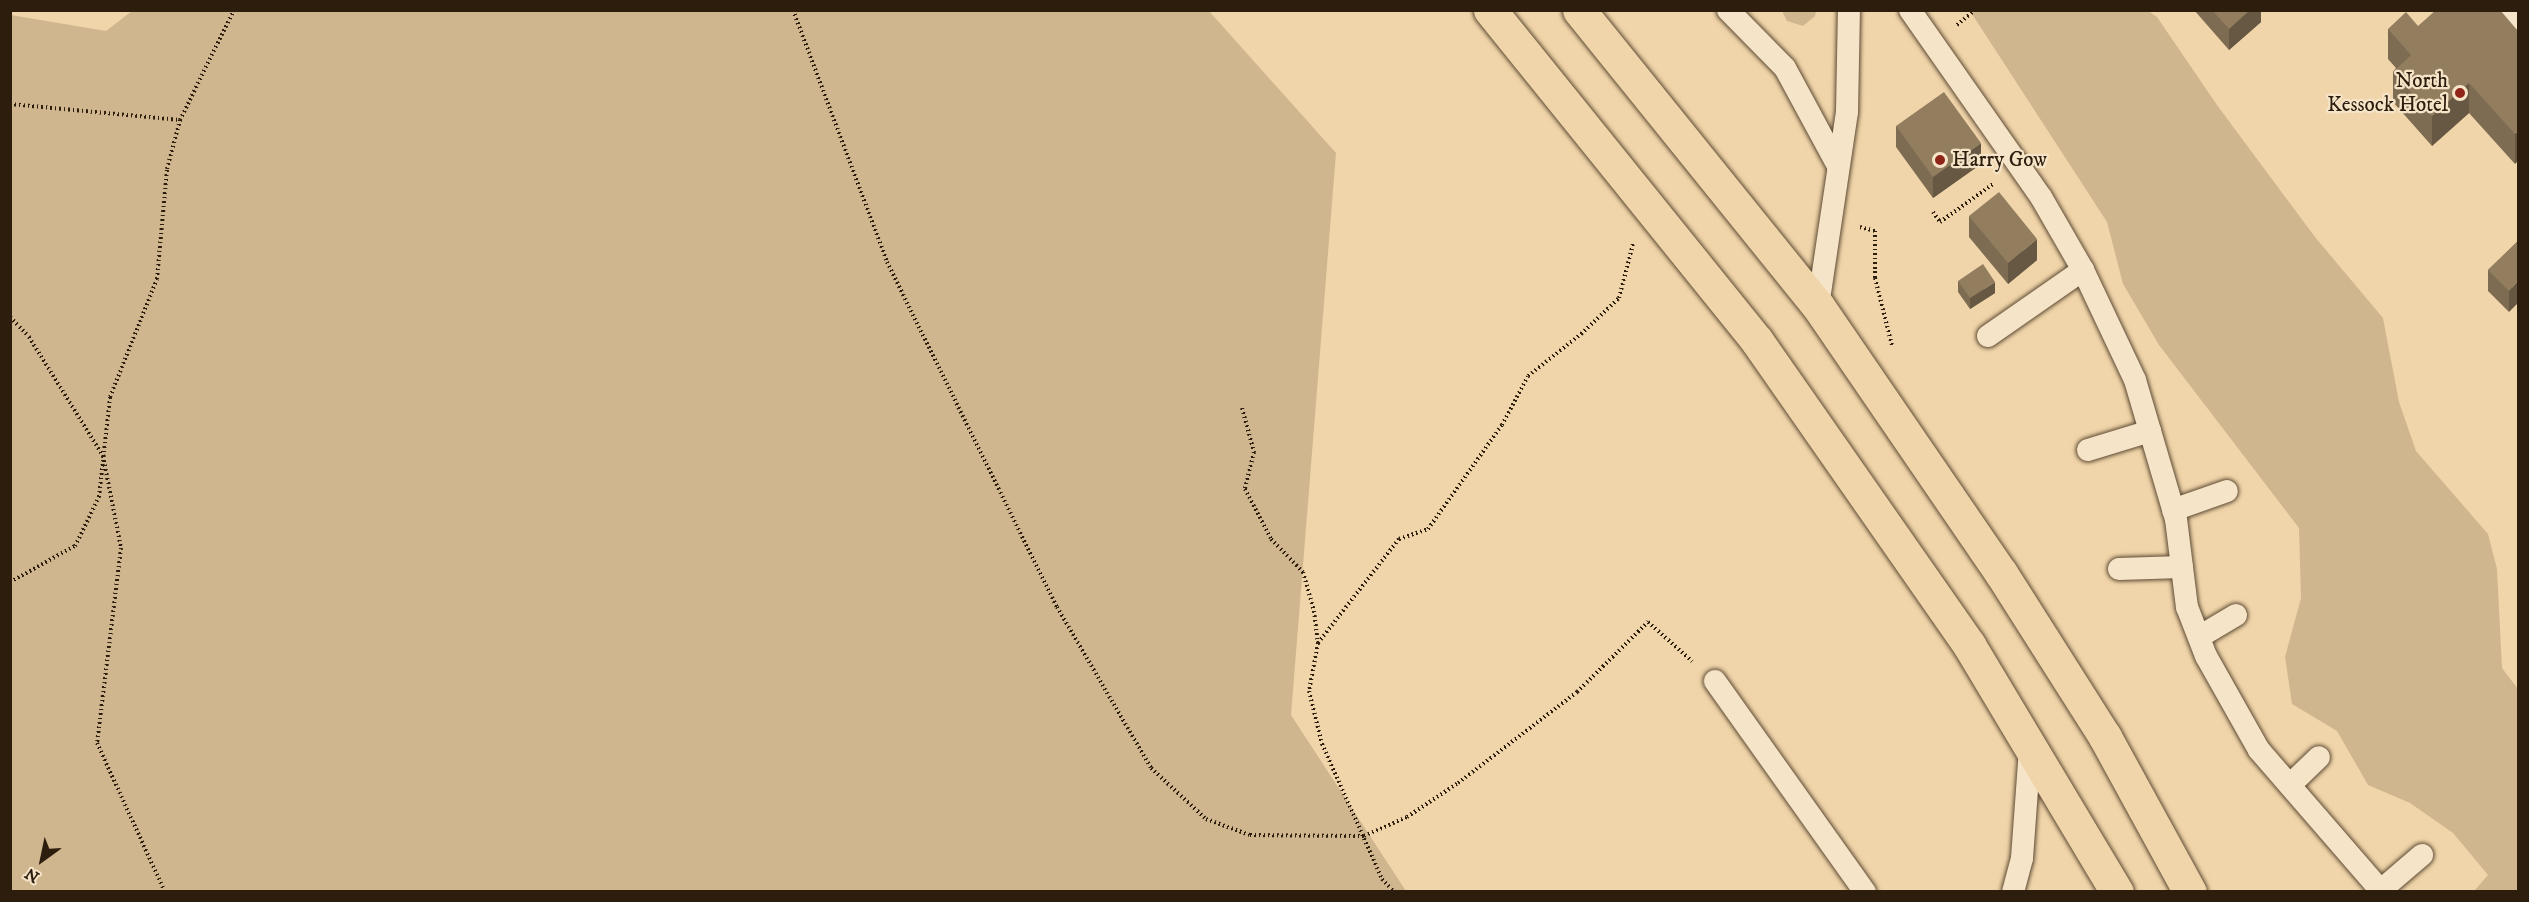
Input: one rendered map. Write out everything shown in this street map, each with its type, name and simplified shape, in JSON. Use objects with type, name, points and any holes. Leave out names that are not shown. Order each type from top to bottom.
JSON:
[{"type":"highway","points":[[1490,10],[1757,341],[1969,645],[2031,744],[2117,891]]},
{"type":"highway","points":[[1579,10],[1818,306],[2020,602],[2105,737],[2190,891]]},
{"type":"street","points":[[2509,10],[2518,22]]},
{"type":"lane","points":[[1728,10],[1785,68],[1838,166]]},
{"type":"lane","points":[[1818,306],[1847,112],[1849,10]]},
{"type":"lane","points":[[1910,10],[2020,164],[2083,270],[2135,380],[2173,510],[2187,607],[2199,637],[2259,750],[2382,891],[2422,855]]},
{"type":"lane","points":[[1989,336],[2083,270]]},
{"type":"lane","points":[[2088,450],[2150,431]]},
{"type":"lane","points":[[2173,510],[2227,491]]},
{"type":"lane","points":[[2119,569],[2182,567]]},
{"type":"lane","points":[[2199,637],[2236,615]]},
{"type":"lane","points":[[1715,681],[1865,891]]},
{"type":"lane","points":[[2013,891],[2022,858],[2031,744]]},
{"type":"lane","points":[[2290,785],[2319,757]]},
{"type":"path","points":[[10,582],[75,546],[99,496],[110,397],[158,279],[166,169],[180,120],[234,10]]},
{"type":"path","points":[[793,10],[886,262],[1057,608],[1151,768],[1206,819],[1250,835],[1364,836],[1407,817],[1458,783],[1577,692],[1648,622],[1715,681]]},
{"type":"path","points":[[1952,28],[1975,10]]},
{"type":"path","points":[[10,104],[180,120]]},
{"type":"path","points":[[1933,212],[1940,222],[2020,164]]},
{"type":"path","points":[[1318,643],[1399,538],[1428,529],[1502,425],[1528,376],[1581,334],[1618,298],[1636,236]]},
{"type":"path","points":[[10,317],[29,337],[103,456],[121,548],[97,743],[165,891]]},
{"type":"path","points":[[1242,408],[1254,452],[1245,489],[1272,539],[1303,573],[1318,643],[1309,691],[1322,744],[1382,879],[1394,891]]},
{"type":"shaded area","points":[[2147,10],[2157,17],[2217,105],[2315,237],[2383,318],[2399,402],[2416,451],[2488,534],[2497,569],[2502,668],[2518,689],[2518,891],[2474,891],[2488,875],[2453,833],[2410,803],[2368,785],[2337,731],[2292,704],[2285,657],[2301,598],[2299,528],[2159,345],[2123,284],[2107,222],[1970,11]]},
{"type":"shaded area","points":[[132,11],[1209,11],[1336,153],[1291,715],[1406,891],[11,891],[11,15],[106,31]]},
{"type":"shaded area","points":[[1782,11],[1816,11],[1815,16],[1803,26],[1787,21]]},
{"type":"building","points":[[2212,10],[2250,10],[2229,29]]},
{"type":"building","name":"North Kessock Hotel","points":[[2436,10],[2500,10],[2518,31],[2518,131],[2515,134],[2469,83],[2432,116],[2393,72],[2411,55],[2388,29],[2406,12],[2418,26]]},
{"type":"building","points":[[1944,92],[1981,143],[1933,177],[1896,126]]},
{"type":"building","points":[[1999,192],[2037,239],[2008,263],[1969,216]]},
{"type":"building","points":[[2518,241],[2518,281],[2509,291],[2488,270]]},
{"type":"building","points":[[1983,264],[1995,282],[1970,298],[1958,281]]},
{"type":"place","name":"North Kessock Hotel","points":[[2460,93]]},
{"type":"place","name":"Harry Gow","points":[[1940,160]]}]
